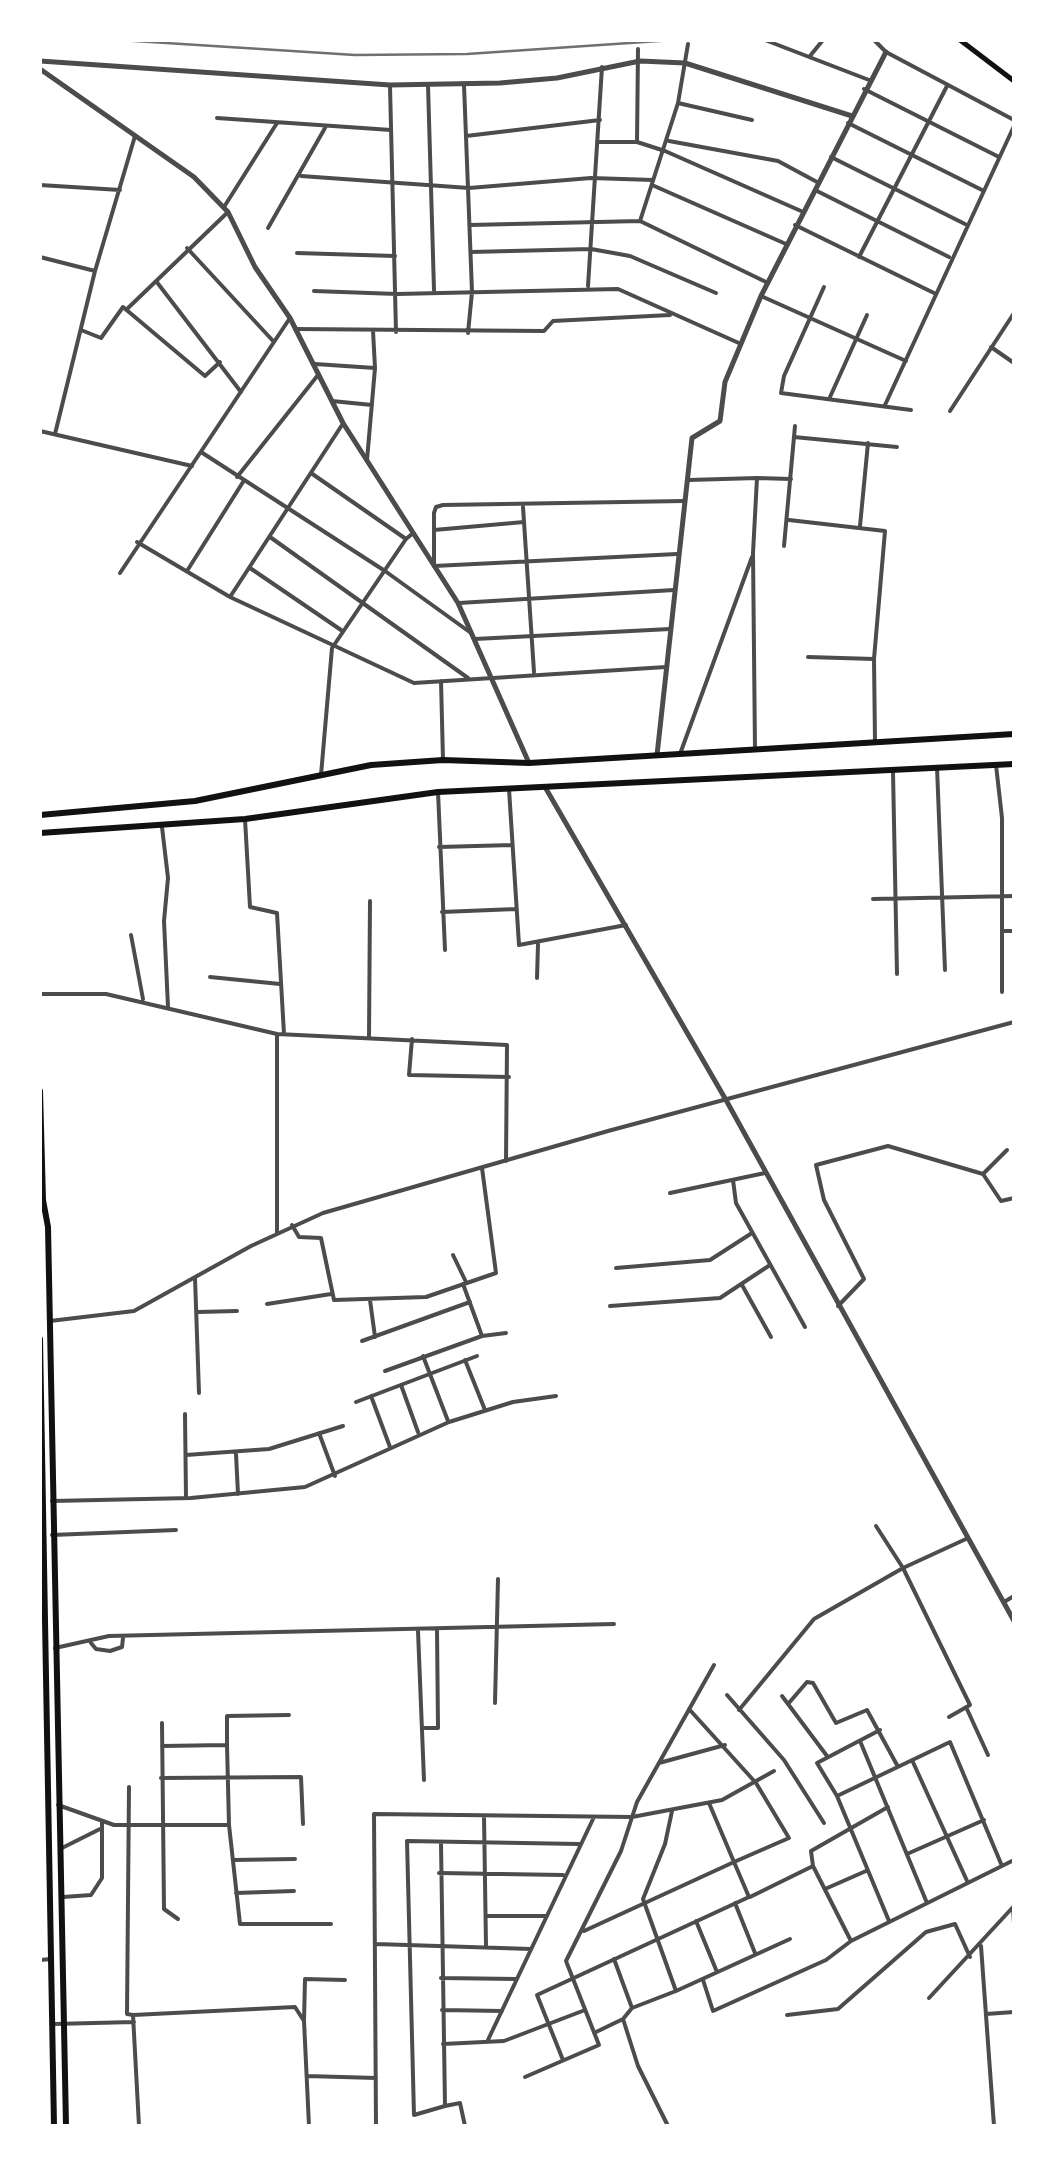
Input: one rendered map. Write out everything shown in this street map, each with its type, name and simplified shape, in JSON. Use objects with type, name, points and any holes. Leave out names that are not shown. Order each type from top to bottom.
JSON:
[{"type":"main road","points":[[960,40],[1014,82]]},
{"type":"main road","points":[[40,814],[195,801],[371,765],[657,756],[1014,734]]},
{"type":"main road","points":[[40,833],[245,819],[438,792],[1014,764]]},
{"type":"main road","points":[[40,1091],[43,1200],[48,1227],[66,2126]]},
{"type":"main road","points":[[40,1217],[43,1200]]},
{"type":"main road","points":[[40,1339],[42,1675],[54,2126]]},
{"type":"street","points":[[766,40],[869,80]]},
{"type":"street","points":[[810,56],[823,40]]},
{"type":"street","points":[[874,40],[886,52],[1014,123],[885,405]]},
{"type":"street","points":[[640,222],[665,151],[688,44]]},
{"type":"street","points":[[636,142],[638,49]]},
{"type":"street","points":[[657,756],[692,438],[720,420],[725,382],[761,296],[801,211],[886,52]]},
{"type":"street","points":[[40,61],[390,85],[464,85],[557,78],[640,61],[685,63],[850,119],[982,190]]},
{"type":"street","points":[[588,288],[602,67]]},
{"type":"street","points":[[40,70],[194,176],[226,210],[409,536],[458,603],[529,762]]},
{"type":"street","points":[[390,85],[396,332]]},
{"type":"street","points":[[428,85],[434,291]]},
{"type":"street","points":[[464,85],[472,292],[468,333]]},
{"type":"street","points":[[859,257],[946,86]]},
{"type":"street","points":[[864,89],[999,157]]},
{"type":"street","points":[[678,102],[752,120]]},
{"type":"street","points":[[217,118],[391,130]]},
{"type":"street","points":[[466,136],[600,120]]},
{"type":"street","points":[[127,310],[226,210],[277,123]]},
{"type":"street","points":[[268,228],[325,128]]},
{"type":"street","points":[[54,434],[95,271],[136,136]]},
{"type":"street","points":[[667,141],[778,161],[876,222],[950,257]]},
{"type":"street","points":[[597,142],[636,142],[665,151],[801,211]]},
{"type":"street","points":[[831,157],[966,225]]},
{"type":"street","points":[[301,176],[468,188],[592,178],[653,183],[786,244]]},
{"type":"street","points":[[40,185],[122,190]]},
{"type":"street","points":[[470,225],[640,222],[769,283]]},
{"type":"street","points":[[795,225],[934,293]]},
{"type":"street","points":[[186,248],[274,342]]},
{"type":"street","points":[[471,252],[591,249],[630,256],[716,294]]},
{"type":"street","points":[[297,252],[395,256]]},
{"type":"street","points":[[40,257],[95,271]]},
{"type":"street","points":[[156,281],[241,392]]},
{"type":"street","points":[[824,287],[781,393],[912,410]]},
{"type":"street","points":[[314,290],[398,294],[618,289],[741,344]]},
{"type":"street","points":[[761,296],[906,361]]},
{"type":"street","points":[[81,330],[101,338],[121,307],[205,376],[220,362]]},
{"type":"street","points":[[295,329],[544,331],[552,321],[672,314]]},
{"type":"street","points":[[830,399],[867,315]]},
{"type":"street","points":[[120,573],[137,542],[290,318]]},
{"type":"street","points":[[950,410],[1013,318]]},
{"type":"street","points":[[367,460],[375,368],[372,331]]},
{"type":"street","points":[[991,347],[1014,363]]},
{"type":"street","points":[[313,364],[375,368]]},
{"type":"street","points":[[237,477],[318,375]]},
{"type":"street","points":[[332,401],[372,406]]},
{"type":"street","points":[[230,597],[343,423]]},
{"type":"street","points":[[784,546],[794,426]]},
{"type":"street","points":[[40,431],[192,466]]},
{"type":"street","points":[[794,437],[897,447]]},
{"type":"street","points":[[860,526],[868,443]]},
{"type":"street","points":[[201,452],[385,571],[473,636],[671,629]]},
{"type":"street","points":[[311,472],[409,536]]},
{"type":"street","points":[[755,750],[753,554],[757,478]]},
{"type":"street","points":[[686,480],[791,479]]},
{"type":"street","points":[[187,571],[244,481]]},
{"type":"street","points":[[434,566],[436,506],[684,501]]},
{"type":"street","points":[[523,506],[534,672]]},
{"type":"street","points":[[788,520],[882,528],[886,535],[874,659],[875,742]]},
{"type":"street","points":[[434,530],[524,522]]},
{"type":"street","points":[[320,778],[332,648],[409,536]]},
{"type":"street","points":[[270,537],[468,678]]},
{"type":"street","points":[[137,542],[230,597],[332,648],[414,683],[666,666]]},
{"type":"street","points":[[434,566],[677,554]]},
{"type":"street","points":[[680,754],[753,554]]},
{"type":"street","points":[[250,568],[342,631]]},
{"type":"street","points":[[458,603],[674,590]]},
{"type":"street","points":[[808,657],[874,659]]},
{"type":"street","points":[[441,682],[443,760]]},
{"type":"street","points":[[996,765],[1002,992]]},
{"type":"street","points":[[937,767],[945,970]]},
{"type":"street","points":[[892,768],[897,974]]},
{"type":"street","points":[[544,786],[726,1100],[1014,1620]]},
{"type":"street","points":[[509,788],[519,945],[626,925]]},
{"type":"street","points":[[438,792],[446,950]]},
{"type":"street","points":[[245,819],[250,908],[276,913],[281,1034],[277,1233]]},
{"type":"street","points":[[162,827],[168,878],[164,920],[168,1008]]},
{"type":"street","points":[[439,847],[512,846]]},
{"type":"street","points":[[873,899],[1014,896]]},
{"type":"street","points":[[369,1036],[370,901]]},
{"type":"street","points":[[442,912],[516,909]]},
{"type":"street","points":[[1002,931],[1014,931]]},
{"type":"street","points":[[131,935],[143,1002]]},
{"type":"street","points":[[537,978],[538,944]]},
{"type":"street","points":[[210,977],[280,984]]},
{"type":"street","points":[[40,994],[74,991],[143,1002],[281,1034],[506,1045],[506,1160]]},
{"type":"street","points":[[50,1320],[122,1315],[292,1225],[506,1160],[1014,1022]]},
{"type":"street","points":[[412,1039],[409,1075],[508,1077]]},
{"type":"street","points":[[838,1306],[864,1279],[824,1200],[816,1165],[888,1146],[983,1174],[1001,1202],[1014,1198]]},
{"type":"street","points":[[983,1174],[1007,1150]]},
{"type":"street","points":[[292,1225],[299,1237],[321,1238],[331,1294],[340,1302],[426,1297],[496,1273],[482,1168]]},
{"type":"street","points":[[670,1193],[765,1173]]},
{"type":"street","points":[[733,1180],[736,1203],[805,1327]]},
{"type":"street","points":[[616,1268],[710,1260],[752,1233]]},
{"type":"street","points":[[452,1255],[482,1336]]},
{"type":"street","points":[[610,1306],[720,1298],[770,1265]]},
{"type":"street","points":[[195,1278],[200,1393]]},
{"type":"street","points":[[742,1285],[771,1337]]},
{"type":"street","points":[[267,1304],[331,1294]]},
{"type":"street","points":[[370,1300],[375,1338]]},
{"type":"street","points":[[362,1341],[470,1302]]},
{"type":"street","points":[[198,1312],[238,1311]]},
{"type":"street","points":[[385,1371],[482,1336],[506,1332]]},
{"type":"street","points":[[423,1356],[449,1422]]},
{"type":"street","points":[[356,1402],[478,1356]]},
{"type":"street","points":[[465,1360],[485,1410]]},
{"type":"street","points":[[401,1385],[419,1434]]},
{"type":"street","points":[[371,1396],[390,1447]]},
{"type":"street","points":[[52,1502],[238,1495],[305,1487],[449,1422],[485,1410],[556,1396]]},
{"type":"street","points":[[185,1414],[186,1498]]},
{"type":"street","points":[[186,1455],[236,1454],[343,1426]]},
{"type":"street","points":[[319,1433],[336,1476]]},
{"type":"street","points":[[236,1454],[238,1495]]},
{"type":"street","points":[[876,1526],[903,1568],[970,1705],[949,1716]]},
{"type":"street","points":[[52,1535],[176,1530]]},
{"type":"street","points":[[739,1710],[814,1619],[903,1568],[966,1539]]},
{"type":"street","points":[[495,1704],[498,1579]]},
{"type":"street","points":[[1004,1602],[1014,1596]]},
{"type":"street","points":[[55,1648],[110,1636],[614,1624]]},
{"type":"street","points":[[423,1728],[438,1728],[437,1629]]},
{"type":"street","points":[[418,1631],[424,1780]]},
{"type":"street","points":[[91,1643],[96,1649],[110,1652],[122,1647],[124,1638]]},
{"type":"street","points":[[525,2077],[599,2045],[566,1960],[584,1931],[659,1763],[714,1665]]},
{"type":"street","points":[[788,1704],[803,1684],[813,1683],[832,1721],[841,1722],[866,1710],[897,1766]]},
{"type":"street","points":[[727,1695],[784,1760],[824,1823]]},
{"type":"street","points":[[782,1696],[827,1756]]},
{"type":"street","points":[[584,1931],[789,1838],[756,1783],[690,1708]]},
{"type":"street","points":[[966,1708],[988,1755]]},
{"type":"street","points":[[289,1715],[227,1716],[229,1825],[240,1924],[330,1924]]},
{"type":"street","points":[[162,1724],[164,1908],[178,1920]]},
{"type":"street","points":[[880,1730],[816,1763],[837,1796],[889,1922]]},
{"type":"street","points":[[860,1740],[928,1903]]},
{"type":"street","points":[[837,1796],[941,1744],[956,1747],[1002,1866]]},
{"type":"street","points":[[659,1763],[725,1745]]},
{"type":"street","points":[[162,1746],[227,1746]]},
{"type":"street","points":[[912,1758],[968,1883]]},
{"type":"street","points":[[376,2126],[374,1814],[632,1817],[709,1802],[756,1783],[774,1771]]},
{"type":"street","points":[[161,1778],[300,1777],[303,1824]]},
{"type":"street","points":[[129,1787],[127,2014],[295,2007],[304,2021]]},
{"type":"street","points":[[709,1802],[749,1897]]},
{"type":"street","points":[[58,1806],[102,1825],[229,1825]]},
{"type":"street","points":[[850,1941],[813,1866],[811,1851],[888,1807]]},
{"type":"street","points":[[672,1811],[644,1903],[676,1991]]},
{"type":"street","points":[[484,1816],[486,1948]]},
{"type":"street","points":[[487,2042],[594,1818]]},
{"type":"street","points":[[907,1854],[984,1820]]},
{"type":"street","points":[[60,1849],[102,1825]]},
{"type":"street","points":[[61,1897],[90,1895],[97,1888],[102,1878],[102,1825]]},
{"type":"street","points":[[464,2126],[460,2102],[414,2115],[407,1841],[579,1844]]},
{"type":"street","points":[[440,1842],[445,2106]]},
{"type":"street","points":[[232,1860],[295,1859]]},
{"type":"street","points":[[703,1980],[714,2011],[826,1960],[850,1941],[1014,1860]]},
{"type":"street","points":[[563,2060],[537,1994],[813,1866]]},
{"type":"street","points":[[824,1889],[868,1870]]},
{"type":"street","points":[[439,1873],[564,1876]]},
{"type":"street","points":[[236,1894],[294,1892]]},
{"type":"street","points":[[736,1903],[755,1953]]},
{"type":"street","points":[[1013,1906],[1014,1924]]},
{"type":"street","points":[[929,1998],[981,1946],[1013,1906]]},
{"type":"street","points":[[486,1916],[547,1916]]},
{"type":"street","points":[[696,1921],[717,1974]]},
{"type":"street","points":[[786,2015],[838,2009],[926,1932],[955,1924],[970,1957]]},
{"type":"street","points":[[594,2033],[623,2019],[632,2008],[790,1939]]},
{"type":"street","points":[[376,1944],[531,1949]]},
{"type":"street","points":[[981,1946],[994,2126]]},
{"type":"street","points":[[40,1960],[52,1959]]},
{"type":"street","points":[[614,1959],[632,2008]]},
{"type":"street","points":[[309,2126],[305,1978],[346,1980]]},
{"type":"street","points":[[441,1978],[517,1978]]},
{"type":"street","points":[[442,2010],[502,2011]]},
{"type":"street","points":[[443,2044],[504,2041],[585,2010]]},
{"type":"street","points":[[986,2014],[1014,2012]]},
{"type":"street","points":[[133,2015],[139,2126]]},
{"type":"street","points":[[623,2019],[638,2066],[668,2126]]},
{"type":"street","points":[[52,2024],[134,2022]]},
{"type":"street","points":[[40,2046],[52,2046]]},
{"type":"street","points":[[307,2076],[376,2078]]},
{"type":"railway","points":[[119,40],[355,55],[467,54],[674,40]]}]
